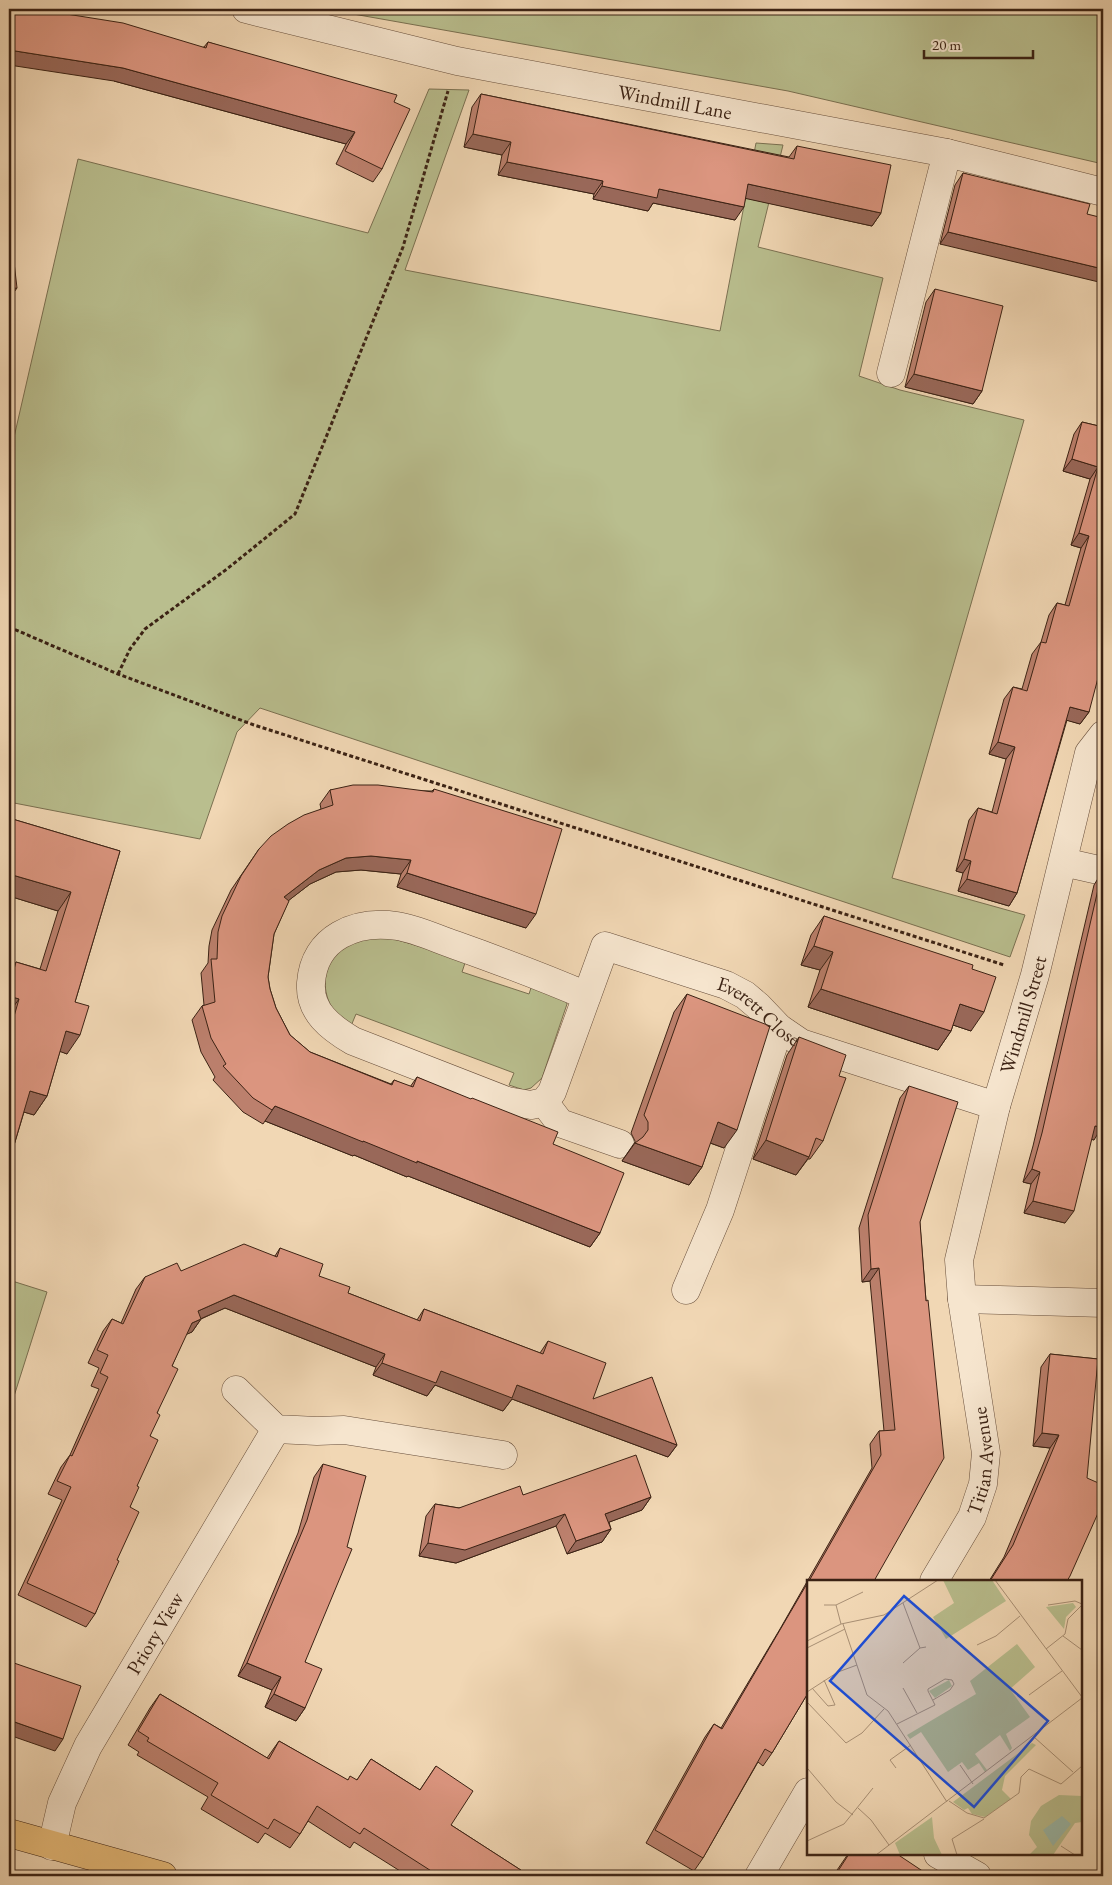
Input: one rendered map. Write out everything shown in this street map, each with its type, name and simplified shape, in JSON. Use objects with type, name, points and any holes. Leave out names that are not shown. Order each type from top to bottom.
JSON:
[{"type":"main road","points":[[9,1833],[163,1876]]},
{"type":"street","name":"Windmill Lane","points":[[246,9],[457,61],[947,153],[1103,192]]},
{"type":"street","points":[[891,373],[947,153]]},
{"type":"street","name":"Windmill Street","points":[[962,1299],[959,1260],[996,1106],[1035,975],[1090,753],[1103,735]]},
{"type":"street","points":[[1063,862],[1103,872]]},
{"type":"street","points":[[359,926],[398,926],[531,972],[587,996],[552,1092],[544,1102],[531,1105],[507,1101],[353,1041],[336,1031],[322,1019],[314,1000],[311,986],[312,971],[330,940],[344,931],[359,926]]},
{"type":"street","name":"Everett Close","points":[[587,996],[605,946],[726,984],[745,995],[779,1028],[801,1042],[996,1106]]},
{"type":"street","points":[[686,1290],[720,1210],[779,1028]]},
{"type":"street","points":[[544,1102],[560,1123],[620,1144]]},
{"type":"street","points":[[962,1299],[1103,1303]]},
{"type":"street","name":"Titian Avenue","points":[[935,1580],[972,1517],[983,1484],[986,1453],[962,1299]]},
{"type":"street","points":[[236,1390],[276,1429],[344,1430],[503,1455]]},
{"type":"street","name":"Priory View","points":[[52,1846],[62,1803],[88,1746],[276,1429]]},
{"type":"street","points":[[759,1876],[807,1794]]},
{"type":"street","points":[[940,1855],[977,1876]]},
{"type":"path","points":[[118,674],[130,649],[145,629],[227,569],[294,514],[403,247],[457,61]]},
{"type":"path","points":[[9,626],[118,674],[263,728],[1035,975]]},
{"type":"green space","points":[[325,9],[1103,9],[1103,164],[788,91]]},
{"type":"green space","points":[[429,89],[469,90],[405,270],[720,331],[756,143],[783,145],[758,247],[883,278],[859,376],[900,390],[1024,420],[892,878],[1025,915],[1010,957],[260,708],[237,732],[200,839],[9,802],[9,459],[78,159],[368,233]]},
{"type":"green space","points":[[384,936],[466,960],[462,972],[529,994],[533,982],[564,997],[567,1004],[542,1078],[531,1088],[524,1090],[509,1085],[514,1073],[356,1014],[351,1026],[340,1018],[332,1008],[327,997],[326,973],[330,962],[338,952],[353,941]]},
{"type":"green space","points":[[9,1280],[47,1292],[9,1412]]},
{"type":"building","points":[[9,9],[35,9],[123,23],[206,48],[208,42],[397,95],[394,102],[410,109],[382,169],[345,151],[355,132],[123,68],[9,50]]},
{"type":"building","points":[[481,94],[794,159],[797,146],[891,165],[881,213],[748,184],[744,207],[659,189],[657,198],[602,186],[603,181],[507,162],[511,142],[473,134]]},
{"type":"building","points":[[963,173],[1090,204],[1087,214],[1103,218],[1103,269],[948,232]]},
{"type":"building","points":[[9,236],[11,236],[17,288],[9,289]]},
{"type":"building","points":[[935,289],[1003,306],[982,391],[914,374]]},
{"type":"building","points":[[1082,422],[1103,427],[1103,659],[1089,712],[1070,707],[1017,893],[967,879],[971,861],[964,859],[978,808],[997,814],[1015,747],[998,742],[1013,687],[1027,691],[1041,642],[1046,643],[1057,603],[1069,606],[1089,536],[1079,533],[1098,467],[1072,459]]},
{"type":"building","points":[[353,785],[378,785],[433,792],[434,789],[562,829],[536,914],[407,873],[411,860],[371,856],[346,858],[319,870],[284,897],[289,901],[274,934],[268,977],[276,1008],[290,1035],[310,1052],[392,1085],[394,1080],[413,1087],[417,1077],[558,1132],[553,1144],[624,1173],[600,1233],[417,1161],[417,1163],[363,1142],[275,1106],[272,1110],[253,1098],[223,1066],[226,1064],[211,1038],[202,1006],[215,1002],[211,959],[217,959],[218,932],[222,916],[241,876],[259,849],[271,836],[304,815],[333,805],[330,790]]},
{"type":"building","points":[[9,818],[120,851],[75,1002],[89,1006],[80,1035],[66,1031],[47,1096],[30,1091],[9,1162],[9,1034],[19,999],[9,996],[9,988],[16,962],[46,971],[71,892],[9,874]]},
{"type":"building","points":[[1102,872],[1103,1124],[1102,1127],[1095,1126],[1074,1211],[1033,1201],[1040,1172],[1032,1169]]},
{"type":"building","points":[[824,916],[973,965],[972,969],[996,977],[984,1012],[960,1004],[951,1031],[821,989],[833,952],[814,946]]},
{"type":"building","points":[[687,994],[770,1026],[737,1130],[718,1122],[702,1167],[635,1143],[648,1130],[648,1122],[644,1115]]},
{"type":"building","points":[[799,1037],[846,1055],[839,1076],[846,1078],[823,1141],[816,1138],[809,1157],[766,1140]]},
{"type":"building","points":[[909,1086],[958,1102],[920,1222],[926,1301],[928,1300],[944,1458],[875,1580],[810,1580],[881,1455],[879,1431],[895,1430],[879,1268],[871,1269],[868,1215]]},
{"type":"building","points":[[244,1244],[277,1257],[280,1248],[323,1264],[319,1276],[350,1287],[348,1293],[420,1321],[424,1309],[543,1354],[548,1341],[606,1363],[593,1399],[652,1377],[677,1445],[517,1385],[512,1398],[441,1371],[436,1383],[382,1363],[385,1354],[234,1295],[198,1311],[201,1319],[192,1323],[172,1366],[178,1369],[157,1413],[160,1415],[150,1436],[158,1440],[137,1486],[139,1487],[130,1507],[139,1512],[95,1614],[27,1583],[71,1487],[57,1481],[70,1455],[72,1456],[108,1377],[100,1373],[108,1355],[97,1350],[112,1319],[123,1324],[145,1277],[177,1263],[181,1271]]},
{"type":"building","points":[[1050,1354],[1098,1359],[1087,1478],[1103,1485],[1103,1502],[1070,1576],[1068,1580],[991,1580],[1013,1545],[1059,1435],[1042,1433]]},
{"type":"building","points":[[636,1455],[651,1497],[605,1514],[611,1529],[576,1541],[565,1514],[465,1550],[428,1543],[435,1504],[459,1508],[520,1486],[523,1495]]},
{"type":"building","points":[[323,1464],[366,1476],[347,1547],[352,1549],[305,1662],[322,1669],[305,1708],[274,1694],[281,1677],[247,1663],[307,1520]]},
{"type":"building","points":[[807,1584],[807,1695],[772,1753],[765,1749],[703,1858],[655,1830],[714,1724],[722,1729]]},
{"type":"building","points":[[14,1663],[81,1686],[63,1739],[9,1720],[9,1670],[11,1671]]},
{"type":"building","points":[[160,1694],[269,1759],[279,1741],[348,1780],[350,1776],[357,1780],[371,1759],[420,1790],[436,1766],[473,1791],[451,1825],[530,1876],[435,1876],[436,1874],[364,1828],[360,1834],[317,1806],[300,1834],[274,1819],[268,1829],[211,1795],[218,1783],[147,1741],[149,1738],[138,1731]]},
{"type":"building","points":[[848,1855],[898,1855],[924,1872],[921,1876],[846,1876],[838,1871]]}]
